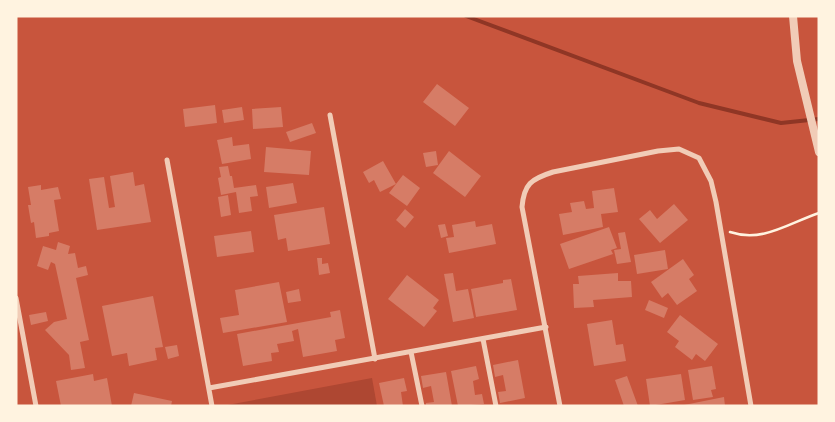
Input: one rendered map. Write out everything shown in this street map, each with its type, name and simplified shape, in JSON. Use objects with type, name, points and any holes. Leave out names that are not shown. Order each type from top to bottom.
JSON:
[{"type":"street","points":[[793,16],[797,61],[819,152]]},
{"type":"street","points":[[330,115],[375,359]]},
{"type":"street","points":[[560,406],[522,208],[527,187],[540,176],[658,151],[679,149],[699,158],[705,167],[716,202],[751,406]]},
{"type":"street","points":[[167,160],[212,406]]},
{"type":"street","points":[[16,298],[36,406]]},
{"type":"street","points":[[209,388],[546,328]]},
{"type":"street","points":[[483,339],[496,406]]},
{"type":"street","points":[[411,352],[422,406]]},
{"type":"path","points":[[721,229],[736,234],[768,234],[819,213]]},
{"type":"shaded area","points":[[372,378],[377,406],[222,406]]},
{"type":"building","points":[[437,84],[469,108],[455,126],[423,102]]},
{"type":"building","points":[[215,105],[217,123],[185,127],[183,109]]},
{"type":"building","points":[[242,107],[244,120],[224,123],[222,110]]},
{"type":"building","points":[[281,107],[283,127],[253,129],[252,109]]},
{"type":"building","points":[[312,123],[316,133],[290,142],[286,132]]},
{"type":"building","points":[[232,137],[233,146],[249,144],[251,159],[222,164],[217,140]]},
{"type":"building","points":[[266,147],[311,151],[309,175],[264,172]]},
{"type":"building","points":[[436,151],[438,165],[426,167],[423,153]]},
{"type":"building","points":[[449,151],[481,176],[465,197],[433,173]]},
{"type":"building","points":[[383,161],[396,184],[380,192],[374,180],[369,183],[363,172]]},
{"type":"building","points":[[228,166],[234,188],[256,185],[258,196],[250,197],[252,211],[239,213],[236,192],[221,195],[218,178],[221,177],[219,167]]},
{"type":"building","points":[[133,172],[135,186],[144,184],[151,222],[97,230],[89,179],[104,177],[109,208],[115,207],[110,176]]},
{"type":"building","points":[[403,175],[420,188],[407,206],[389,193]]},
{"type":"building","points":[[293,183],[297,203],[269,208],[266,187]]},
{"type":"building","points":[[41,185],[41,190],[58,187],[61,199],[54,200],[59,231],[49,233],[49,236],[36,238],[34,222],[31,223],[28,205],[31,205],[28,187]]},
{"type":"building","points":[[614,188],[618,212],[601,214],[603,227],[563,235],[559,214],[572,212],[570,203],[584,201],[586,209],[594,208],[592,191]]},
{"type":"building","points":[[228,195],[231,215],[221,217],[218,197]]},
{"type":"building","points":[[674,204],[688,220],[660,243],[639,219],[650,210],[657,219]]},
{"type":"building","points":[[324,207],[330,244],[288,251],[286,238],[278,240],[274,215]]},
{"type":"building","points":[[405,209],[414,217],[405,228],[396,220]]},
{"type":"building","points":[[475,221],[476,227],[492,224],[496,244],[449,253],[446,238],[454,237],[452,225]]},
{"type":"building","points":[[445,224],[448,236],[441,238],[438,225]]},
{"type":"building","points":[[609,227],[617,248],[611,250],[613,254],[569,269],[560,244]]},
{"type":"building","points":[[251,231],[254,252],[217,257],[214,236]]},
{"type":"building","points":[[625,232],[631,262],[617,264],[614,250],[621,249],[618,233]]},
{"type":"building","points":[[58,242],[70,246],[68,254],[75,253],[78,268],[86,266],[88,275],[76,278],[89,340],[80,342],[85,368],[71,370],[69,355],[45,330],[54,322],[67,319],[55,264],[51,262],[48,270],[37,266],[43,246],[56,250]]},
{"type":"building","points":[[665,250],[668,269],[637,274],[634,255]]},
{"type":"building","points":[[317,258],[322,258],[322,264],[328,263],[330,273],[319,275]]},
{"type":"building","points":[[683,259],[694,275],[689,279],[697,291],[677,305],[668,293],[662,298],[651,282]]},
{"type":"building","points":[[453,273],[456,291],[468,289],[474,318],[453,322],[444,274]]},
{"type":"building","points":[[618,273],[618,281],[631,281],[632,297],[593,300],[594,307],[574,308],[573,284],[579,284],[578,276]]},
{"type":"building","points":[[407,275],[439,300],[433,308],[437,311],[424,327],[388,299]]},
{"type":"building","points":[[511,279],[517,310],[476,317],[471,289],[503,283],[503,280]]},
{"type":"building","points":[[279,282],[287,322],[223,333],[220,318],[239,315],[235,290]]},
{"type":"building","points":[[299,289],[301,301],[288,303],[286,292]]},
{"type":"building","points":[[153,296],[163,347],[155,348],[157,360],[129,366],[127,353],[112,356],[102,306]]},
{"type":"building","points":[[649,300],[668,308],[664,318],[645,310]]},
{"type":"building","points":[[340,310],[345,338],[335,340],[337,351],[303,357],[298,329],[292,331],[294,341],[277,344],[279,352],[271,353],[272,361],[243,366],[237,334],[331,317],[330,312]]},
{"type":"building","points":[[46,312],[48,321],[31,325],[29,315]]},
{"type":"building","points":[[680,315],[718,344],[705,361],[696,354],[692,360],[675,347],[679,341],[667,332]]},
{"type":"building","points":[[612,320],[616,345],[623,344],[626,361],[594,366],[587,324]]},
{"type":"building","points":[[177,345],[179,356],[168,359],[165,347]]},
{"type":"building","points":[[518,360],[525,398],[500,403],[498,392],[506,391],[503,375],[495,377],[493,365]]},
{"type":"building","points":[[476,366],[479,379],[473,381],[475,395],[482,394],[484,404],[458,406],[451,371]]},
{"type":"building","points":[[712,366],[716,389],[711,390],[713,397],[693,400],[688,370]]},
{"type":"building","points":[[446,372],[452,406],[426,406],[426,403],[434,402],[431,386],[423,388],[421,376]]},
{"type":"building","points":[[93,374],[94,381],[107,378],[112,406],[61,406],[56,381]]},
{"type":"building","points":[[681,374],[685,400],[650,406],[646,379]]},
{"type":"building","points":[[627,376],[638,406],[624,406],[615,380]]},
{"type":"building","points":[[404,378],[407,391],[401,392],[403,406],[384,406],[379,383]]},
{"type":"building","points":[[134,393],[172,401],[171,406],[131,406]]},
{"type":"building","points":[[724,397],[725,406],[684,406],[684,405]]},
{"type":"waterway","points":[[466,16],[699,103],[781,123],[819,119]]}]
